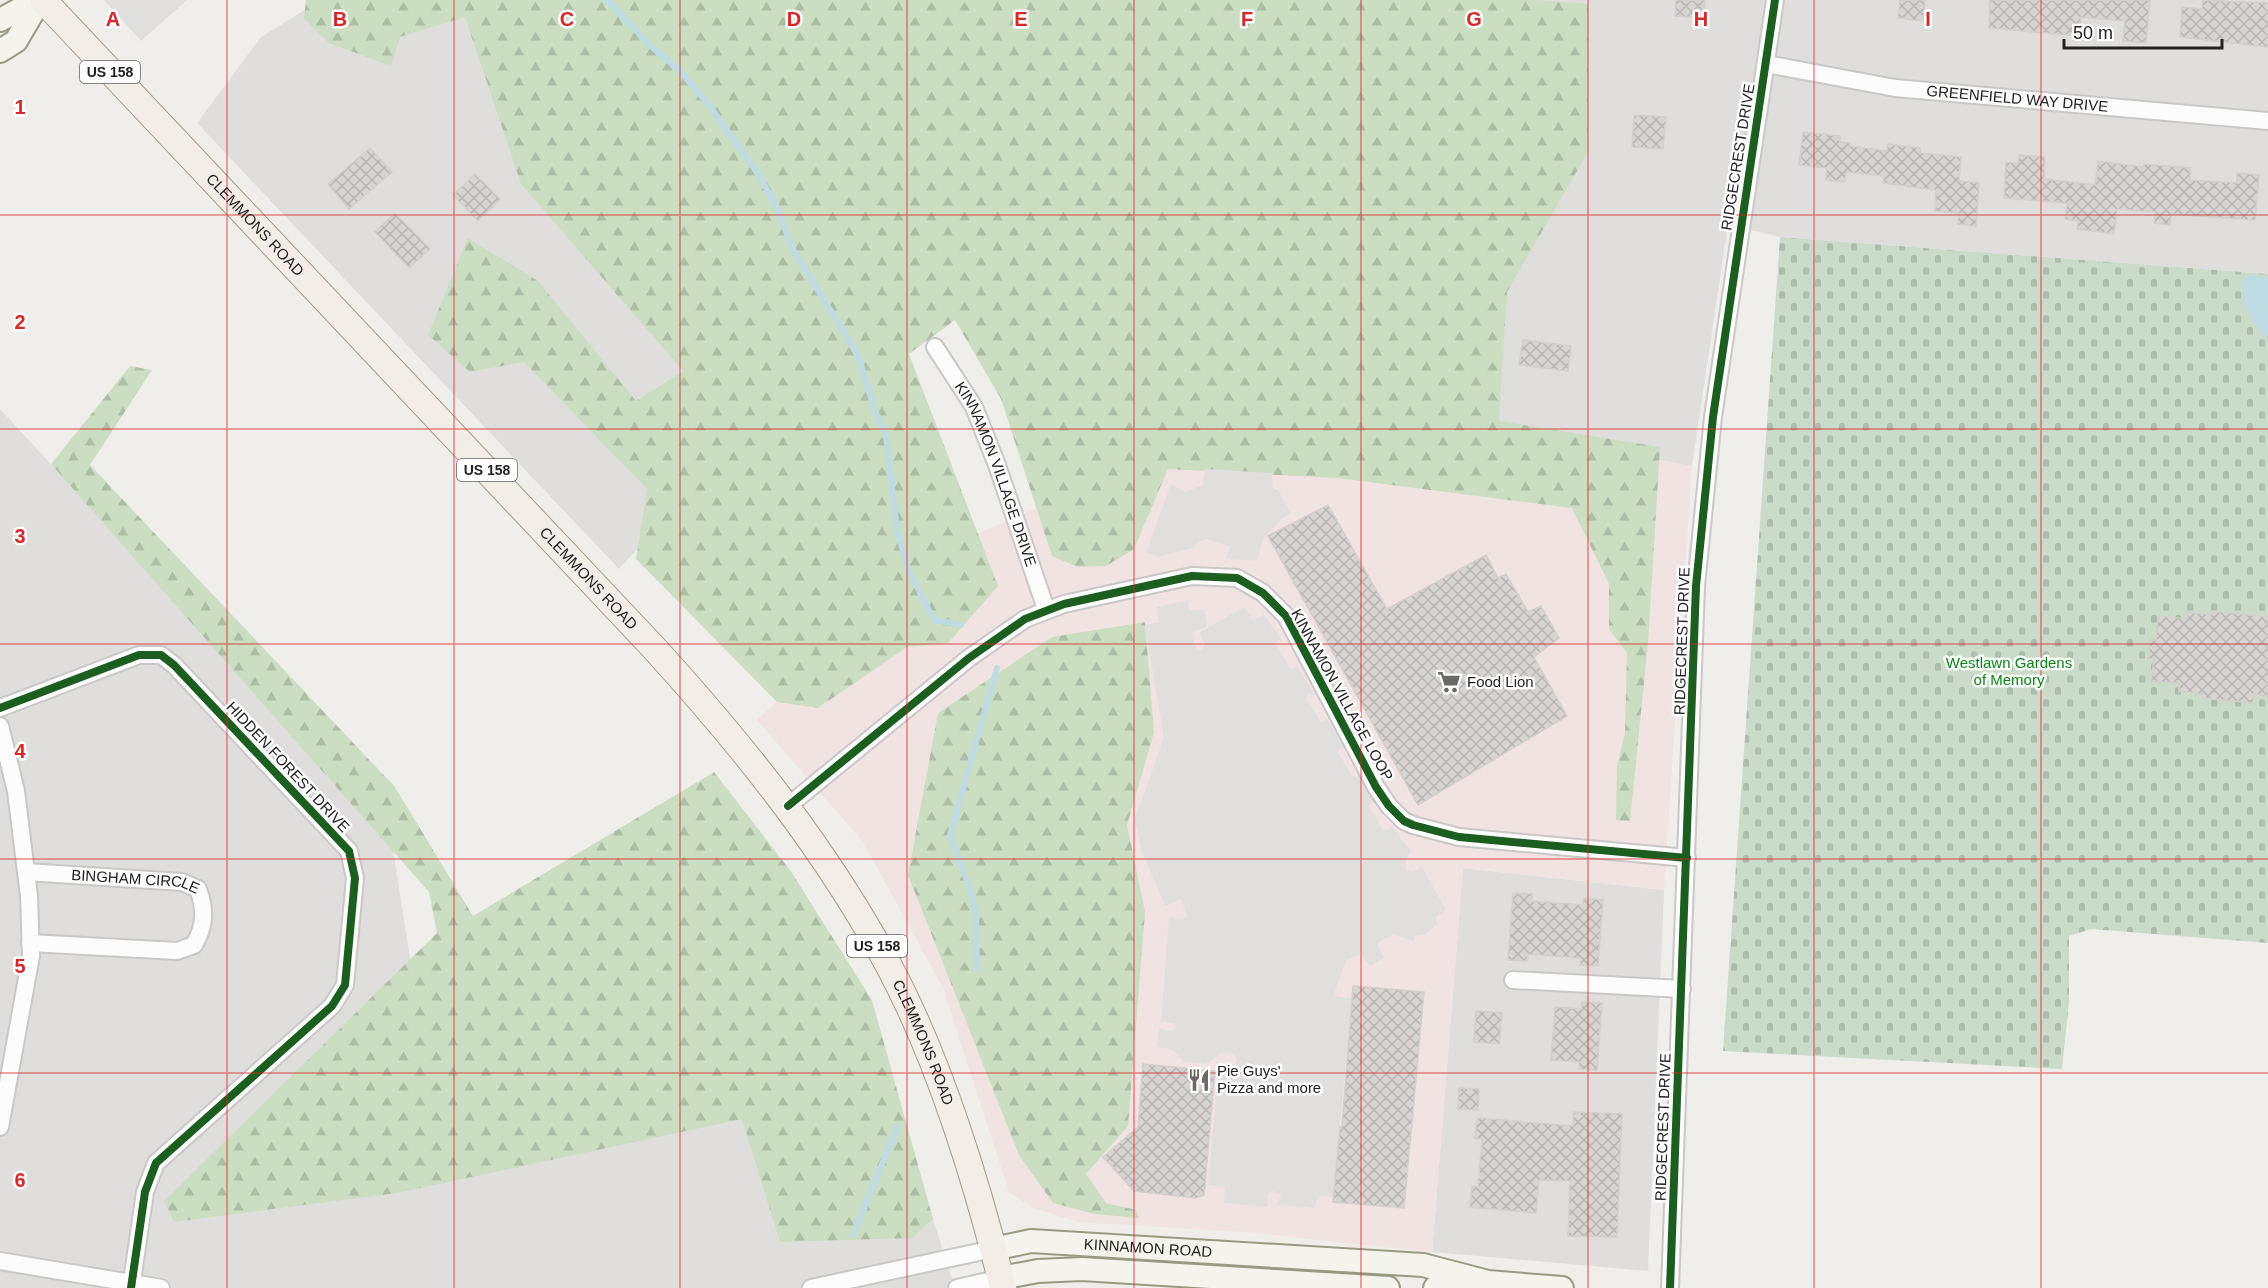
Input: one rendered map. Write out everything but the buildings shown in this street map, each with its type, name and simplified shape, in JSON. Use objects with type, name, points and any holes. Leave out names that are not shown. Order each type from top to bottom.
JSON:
[{"type":"main road","points":[[0,21],[40,0]]},
{"type":"main road","points":[[0,51],[16,40],[40,0]]},
{"type":"main road","name":"CLEMMONS ROAD","points":[[40,0],[654,648],[741,744],[788,806],[869,930],[906,1003],[945,1098],[993,1249]]},
{"type":"main road","name":"KINNAMON ROAD","points":[[993,1249],[1031,1241],[1295,1256],[1424,1265],[1488,1282],[1562,1288]]},
{"type":"main road","name":"US 158","points":[[993,1249],[1002,1283]]},
{"type":"main road","name":"KINNAMON ROAD","points":[[1002,1283],[1038,1271],[1082,1269],[1388,1288]]},
{"type":"main road","name":"KINNAMON ROAD","points":[[1435,1288],[1488,1282]]},
{"type":"street","name":"RIDGECREST DRIVE","points":[[1670,1288],[1696,586],[1704,499],[1737,247],[1775,0]]},
{"type":"street","name":"GREENFIELD WAY DRIVE","points":[[1766,64],[1895,88],[2268,121]]},
{"type":"street","name":"KINNAMON VILLAGE DRIVE","points":[[935,347],[974,407],[997,465],[1046,609]]},
{"type":"street","name":"KINNAMON VILLAGE LOOP","points":[[788,806],[969,658],[1006,631],[1046,609],[1192,576],[1237,578],[1263,592],[1286,616],[1376,787],[1404,821],[1430,831],[1459,837],[1687,858]]},
{"type":"street","name":"HIDDEN FOREST DRIVE","points":[[0,708],[139,655],[161,655],[174,665],[349,851],[355,878],[345,985],[332,1006],[156,1163],[145,1192],[132,1286]]},
{"type":"street","points":[[0,726],[16,791],[26,872],[31,956],[0,1127]]},
{"type":"street","name":"BINGHAM CIRCLE","points":[[26,872],[182,882],[198,889],[205,906],[202,932],[194,945],[177,951],[30,943]]},
{"type":"street","points":[[1513,980],[1682,988]]},
{"type":"street","name":"KINNAMON ROAD","points":[[811,1288],[993,1249]]},
{"type":"street","points":[[0,1261],[132,1286],[161,1288]]},
{"type":"street","name":"KINNAMON ROAD","points":[[957,1288],[1002,1283]]},
{"type":"shaded area","points":[[104,0],[187,0],[141,41]]},
{"type":"shaded area","points":[[321,0],[534,0],[757,417],[619,569],[197,123],[261,37]]},
{"type":"shaded area","points":[[1018,0],[2268,0],[2268,274],[1780,237],[1728,225],[1692,466],[1462,425]]},
{"type":"shaded area","points":[[0,409],[390,831],[436,1123],[877,1042],[955,1288],[0,1288]]},
{"type":"shaded area","points":[[1462,425],[1692,466],[1664,890],[1463,868],[1432,1252],[1243,1232],[1079,1222],[1033,1208],[1009,1192],[943,988],[863,842],[757,720],[940,550],[1142,463]]},
{"type":"shaded area","points":[[1205,469],[1272,473],[1273,488],[1278,490],[1291,513],[1282,518],[1263,539],[1257,561],[1225,558],[1231,547],[1207,539],[1197,542],[1195,547],[1158,557],[1146,553],[1171,484],[1185,492],[1203,485]]},
{"type":"shaded area","points":[[1188,600],[1189,610],[1205,610],[1207,627],[1192,632],[1197,651],[1203,650],[1205,644],[1199,633],[1244,607],[1253,620],[1262,616],[1261,611],[1283,641],[1278,640],[1276,644],[1290,669],[1295,668],[1296,664],[1315,696],[1309,693],[1306,698],[1321,722],[1327,719],[1346,749],[1341,748],[1338,752],[1352,776],[1357,777],[1359,773],[1377,803],[1372,802],[1369,806],[1382,828],[1387,830],[1391,826],[1411,851],[1406,860],[1406,871],[1413,872],[1422,867],[1446,910],[1436,917],[1437,924],[1425,935],[1415,936],[1414,941],[1393,935],[1379,942],[1378,946],[1384,958],[1370,966],[1361,954],[1346,961],[1334,994],[1338,997],[1352,998],[1333,1197],[1318,1196],[1314,1208],[1278,1205],[1281,1194],[1273,1191],[1268,1194],[1267,1207],[1224,1203],[1225,1187],[1208,1185],[1219,1065],[1235,1065],[1237,1058],[1233,1054],[1221,1053],[1206,1064],[1185,1062],[1172,1049],[1157,1047],[1159,1028],[1170,1031],[1177,1028],[1174,1023],[1161,1022],[1169,917],[1183,919],[1187,915],[1181,899],[1165,906],[1141,849],[1135,818],[1164,738],[1145,625],[1159,622],[1157,607]]},
{"type":"shaded area","points":[[1463,868],[1664,890],[1648,1271],[1432,1252]]},
{"type":"green space","points":[[306,0],[1531,0],[1588,4],[1588,152],[1507,292],[1499,421],[1660,447],[1648,643],[1630,821],[1616,820],[1617,766],[1625,732],[1627,653],[1609,629],[1609,584],[1572,508],[1337,478],[1168,469],[1134,549],[1106,566],[1078,567],[1052,556],[1001,399],[955,320],[909,354],[998,586],[948,643],[907,647],[818,708],[777,702],[636,559],[647,489],[524,362],[470,372],[428,335],[468,238],[538,281],[636,401],[683,371],[521,184],[465,17],[400,37],[391,66],[329,43],[304,19]]},
{"type":"green space","name":"Westlawn Gardens of Memory","points":[[1780,237],[2268,274],[2268,943],[2091,929],[2069,936],[2069,1002],[2062,1069],[1723,1051]]},
{"type":"green space","points":[[130,366],[152,370],[90,465],[395,787],[473,916],[714,772],[790,870],[872,1000],[933,1219],[912,1238],[780,1242],[742,1119],[397,1193],[174,1222],[164,1201],[437,933],[429,892],[51,464]]},
{"type":"green space","points":[[1145,622],[1154,732],[1127,825],[1145,912],[1128,1126],[1086,1174],[1106,1203],[1136,1210],[1139,1218],[1094,1214],[1053,1203],[1019,1155],[908,875],[938,713],[1052,637]]},
{"type":"water","points":[[2250,275],[2268,278],[2268,339],[2252,319],[2243,297],[2242,279]]},
{"type":"waterway","points":[[607,0],[651,46],[679,70],[705,100],[759,175],[777,208],[792,248],[858,355],[875,411],[886,435],[897,529],[908,569],[934,620],[961,625]]},
{"type":"waterway","points":[[977,969],[976,915],[971,891],[950,835],[997,668]]},
{"type":"waterway","points":[[853,1235],[897,1128]]},
{"type":"cycle path","points":[[1670,1288],[1696,586],[1713,417],[1775,0]]},
{"type":"cycle path","points":[[788,806],[969,658],[1025,619],[1064,604],[1192,576],[1237,578],[1263,593],[1286,616],[1376,787],[1389,806],[1404,821],[1459,837],[1687,858]]},
{"type":"cycle path","points":[[0,708],[139,655],[161,655],[174,665],[349,851],[355,878],[345,985],[332,1006],[156,1163],[145,1192],[131,1288]]},
{"type":"place","name":"Food Lion","points":[[1449,682]]},
{"type":"place","name":"Pie Guys' Pizza and more","points":[[1199,1080]]}]
